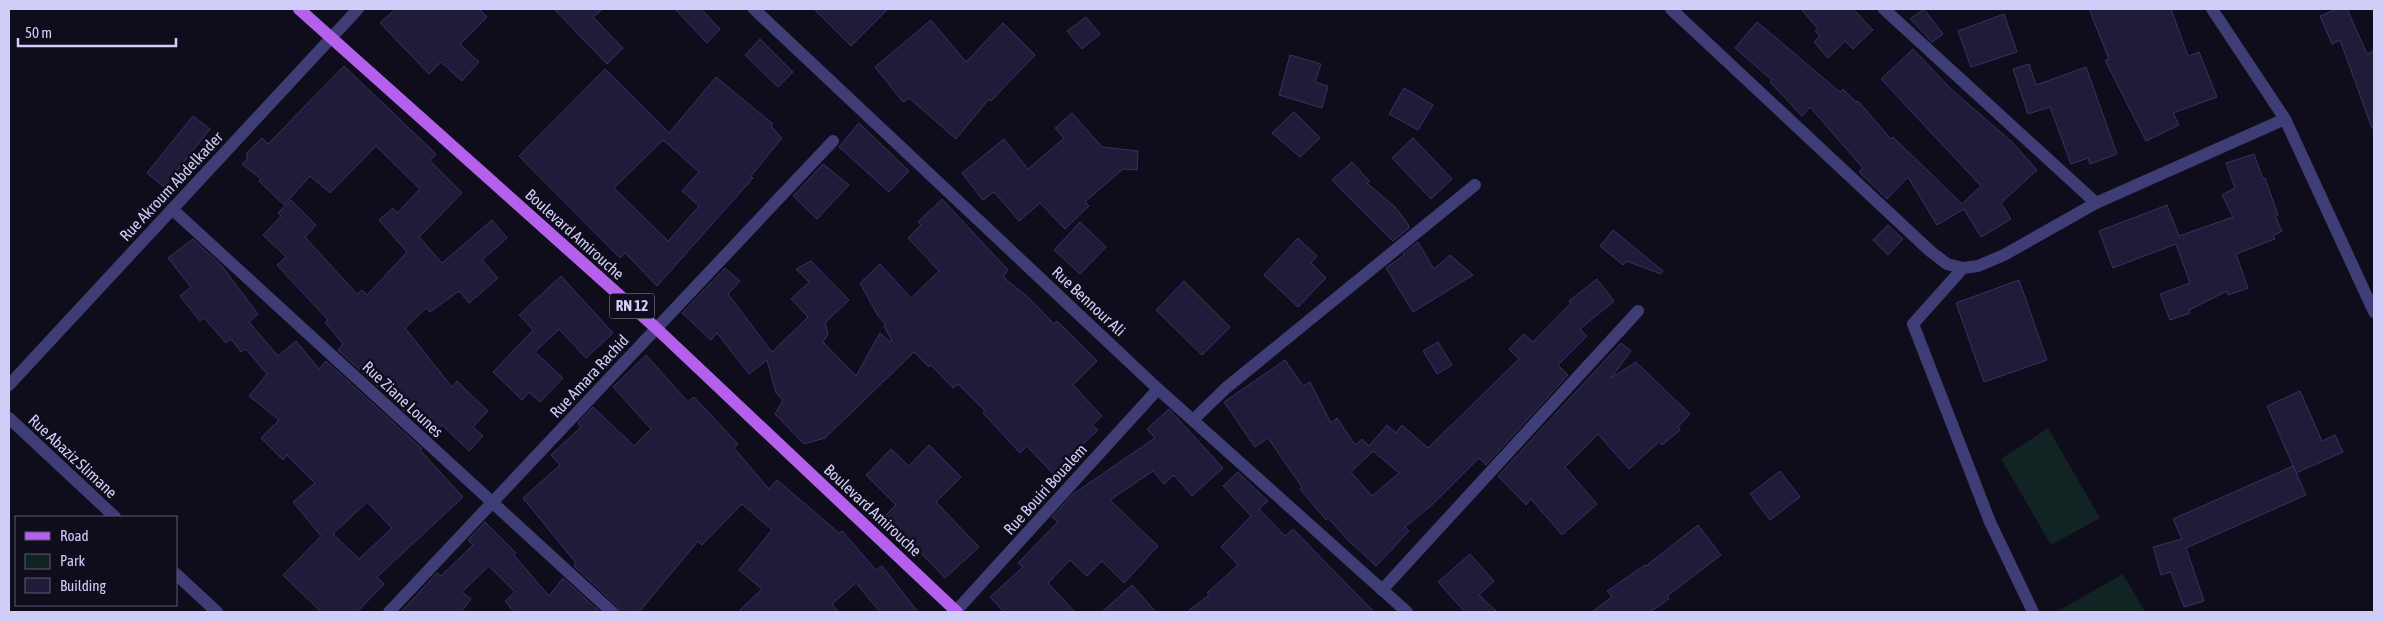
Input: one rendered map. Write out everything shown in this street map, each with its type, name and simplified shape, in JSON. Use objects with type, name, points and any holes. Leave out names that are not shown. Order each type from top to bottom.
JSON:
[{"type":"main road","name":"Boulevard Amirouche","points":[[299,9],[656,328],[956,612]]},
{"type":"street","name":"Rue Akroum Abdelkader","points":[[9,385],[358,9]]},
{"type":"street","name":"Rue Bennour Ali","points":[[754,9],[1158,389],[1406,612]]},
{"type":"street","points":[[1671,9],[1930,251],[1947,264],[1963,268],[1978,266],[2004,255],[2096,203],[2285,119]]},
{"type":"street","points":[[1884,9],[2096,203]]},
{"type":"street","points":[[2212,9],[2285,119],[2374,312]]},
{"type":"street","name":"Rue Amara Rachid","points":[[389,612],[493,504],[833,141]]},
{"type":"street","points":[[1193,420],[1226,388],[1475,185]]},
{"type":"street","name":"Rue Ziane Lounes","points":[[172,209],[612,612]]},
{"type":"street","points":[[1963,268],[1913,324],[1990,522],[2033,612]]},
{"type":"street","points":[[1382,590],[1638,311]]},
{"type":"street","name":"Rue Bouiri Boualem","points":[[956,612],[1158,389]]},
{"type":"street","name":"Rue Abaziz Slimane","points":[[9,418],[114,516]]},
{"type":"street","points":[[178,576],[217,612]]},
{"type":"green space","points":[[2048,428],[2100,518],[2051,545],[2001,459]]},
{"type":"green space","points":[[2123,574],[2145,612],[2056,612]]},
{"type":"building","points":[[395,9],[479,9],[487,17],[460,44],[479,62],[462,81],[441,62],[429,74],[380,23]]},
{"type":"building","points":[[554,9],[603,9],[593,17],[623,48],[607,64]]},
{"type":"building","points":[[675,9],[701,9],[720,29],[707,43]]},
{"type":"building","points":[[814,9],[888,9],[851,46]]},
{"type":"building","points":[[1801,9],[1853,9],[1873,30],[1853,49],[1845,41],[1828,58],[1814,42],[1820,36],[1815,31],[1818,29]]},
{"type":"building","points":[[1924,9],[1943,34],[1932,42],[1910,19]]},
{"type":"building","points":[[2089,9],[2171,9],[2188,56],[2199,52],[2217,97],[2173,113],[2179,125],[2146,141],[2105,60],[2109,59]]},
{"type":"building","points":[[2337,9],[2347,9],[2367,54],[2374,51],[2374,128],[2372,128],[2340,40],[2332,44],[2320,16]]},
{"type":"building","points":[[2004,14],[2017,52],[1971,67],[1958,31]]},
{"type":"building","points":[[1086,17],[1100,34],[1082,49],[1067,31]]},
{"type":"building","points":[[931,20],[966,62],[1003,23],[1035,55],[991,101],[989,99],[956,139],[909,98],[903,102],[875,67]]},
{"type":"building","points":[[1757,22],[1840,92],[1843,89],[1856,102],[1858,101],[1891,139],[1893,137],[1962,204],[1981,186],[1881,79],[1913,49],[1951,89],[2013,143],[2037,170],[2001,203],[2011,219],[1981,237],[1964,209],[1937,225],[1908,177],[1887,199],[1859,172],[1863,168],[1810,107],[1802,116],[1770,82],[1772,80],[1735,48]]},
{"type":"building","points":[[760,39],[793,72],[778,87],[745,55]]},
{"type":"building","points":[[1290,55],[1321,64],[1315,82],[1328,86],[1322,108],[1279,95]]},
{"type":"building","points":[[2029,64],[2036,85],[2086,67],[2117,154],[2090,164],[2088,158],[2071,164],[2050,107],[2028,114],[2013,69]]},
{"type":"building","points":[[344,66],[436,154],[430,161],[462,193],[419,237],[442,263],[492,220],[507,238],[482,260],[498,278],[469,303],[459,291],[430,312],[426,308],[405,328],[452,387],[457,381],[488,411],[473,427],[483,436],[469,451],[442,425],[432,436],[338,350],[343,344],[325,322],[328,320],[277,265],[286,257],[263,235],[281,216],[278,213],[291,200],[316,225],[305,237],[357,294],[362,290],[367,295],[407,252],[379,220],[393,208],[397,213],[420,189],[376,146],[330,193],[310,176],[284,205],[259,181],[261,179],[242,164],[248,159],[246,154],[262,138],[268,144]]},
{"type":"building","points":[[605,69],[669,133],[716,77],[773,124],[771,126],[782,138],[751,176],[753,178],[657,286],[625,253],[620,258],[519,156]],"holes":[[[663,140],[699,172],[682,191],[699,206],[668,241],[614,188]]]},
{"type":"building","points":[[1404,88],[1433,105],[1418,130],[1389,114]]},
{"type":"building","points":[[1294,112],[1320,138],[1300,157],[1272,133]]},
{"type":"building","points":[[1072,113],[1102,147],[1138,151],[1137,170],[1123,169],[1085,202],[1089,206],[1065,229],[1040,203],[1019,221],[994,192],[983,200],[962,173],[1004,139],[1028,169],[1064,138],[1055,128]]},
{"type":"building","points":[[193,116],[210,129],[164,187],[147,173]]},
{"type":"building","points":[[859,123],[909,171],[889,192],[839,147]]},
{"type":"building","points":[[1413,138],[1452,179],[1431,199],[1392,158]]},
{"type":"building","points":[[2254,154],[2263,179],[2265,178],[2278,215],[2275,216],[2282,231],[2273,236],[2275,239],[2236,254],[2248,288],[2228,295],[2227,291],[2189,310],[2190,313],[2170,320],[2160,294],[2190,283],[2176,244],[2113,268],[2099,231],[2167,205],[2179,236],[2233,217],[2222,195],[2235,188],[2226,163]]},
{"type":"building","points":[[1352,162],[1369,181],[1367,183],[1395,207],[1408,224],[1409,228],[1393,241],[1332,180]]},
{"type":"building","points":[[823,164],[849,185],[817,219],[793,196]]},
{"type":"building","points":[[942,199],[1008,270],[1003,277],[1030,299],[1054,324],[1057,321],[1097,361],[1073,385],[1102,416],[1092,425],[1098,430],[1077,450],[1080,453],[1055,476],[1027,446],[1020,453],[983,413],[985,411],[958,384],[953,388],[931,365],[929,367],[914,352],[825,438],[804,444],[775,414],[783,400],[776,393],[767,360],[749,374],[717,333],[711,340],[682,313],[725,268],[740,281],[728,294],[772,352],[808,317],[791,299],[809,282],[796,269],[811,261],[849,300],[825,323],[828,334],[823,342],[856,376],[880,333],[890,342],[892,341],[884,326],[885,324],[878,316],[860,283],[880,264],[911,298],[939,271],[908,238],[921,225],[918,222]]},
{"type":"building","points":[[1080,222],[1106,247],[1080,274],[1054,250]]},
{"type":"building","points":[[1888,225],[1903,239],[1888,255],[1873,240]]},
{"type":"building","points":[[1613,230],[1663,271],[1661,274],[1626,261],[1623,265],[1600,246]]},
{"type":"building","points":[[1298,238],[1317,256],[1311,263],[1326,278],[1298,307],[1264,275]]},
{"type":"building","points":[[193,239],[221,265],[258,314],[249,322],[278,356],[296,341],[319,369],[326,361],[422,449],[420,450],[463,497],[377,577],[384,584],[357,612],[321,612],[283,575],[321,536],[293,502],[315,483],[287,455],[283,460],[261,438],[279,420],[249,396],[267,374],[246,349],[241,352],[231,339],[226,343],[204,318],[200,321],[180,296],[191,287],[168,258]],"holes":[[[367,502],[392,528],[359,559],[333,534]]]},
{"type":"building","points":[[1418,242],[1434,269],[1450,255],[1473,275],[1413,312],[1386,268]]},
{"type":"building","points":[[561,276],[613,333],[586,358],[559,329],[535,352],[563,378],[540,402],[529,392],[522,400],[493,372],[533,330],[519,315]]},
{"type":"building","points":[[1597,279],[1614,301],[1580,329],[1587,336],[1558,365],[1568,375],[1486,465],[1479,458],[1433,504],[1405,527],[1409,531],[1376,566],[1328,518],[1326,520],[1300,489],[1302,487],[1268,438],[1255,447],[1224,402],[1285,360],[1303,386],[1310,382],[1331,423],[1337,418],[1355,445],[1362,439],[1369,446],[1387,425],[1396,433],[1402,425],[1428,448],[1519,359],[1509,349],[1524,334],[1533,342],[1571,303],[1569,301]],"holes":[[[1373,451],[1399,473],[1372,496],[1351,472]]]},
{"type":"building","points":[[2019,280],[2047,360],[1984,382],[1956,303]]},
{"type":"building","points":[[1184,281],[1230,327],[1202,355],[1156,310]]},
{"type":"building","points":[[1438,342],[1452,365],[1437,374],[1423,351]]},
{"type":"building","points":[[1621,343],[1631,351],[1611,378],[1636,362],[1690,414],[1678,427],[1680,430],[1662,445],[1659,442],[1629,469],[1598,434],[1565,467],[1597,504],[1562,535],[1531,499],[1526,505],[1498,476]]},
{"type":"building","points":[[646,355],[688,402],[694,397],[738,444],[734,448],[769,489],[777,480],[839,533],[842,531],[876,570],[882,566],[918,612],[880,612],[856,583],[832,604],[839,612],[738,612],[762,589],[739,570],[772,530],[742,504],[702,545],[698,541],[639,612],[620,612],[617,606],[574,566],[576,563],[523,498],[560,465],[551,455],[581,427],[578,423],[593,407],[634,446],[651,429],[613,387]]},
{"type":"building","points":[[2300,391],[2322,441],[2335,435],[2343,452],[2296,473],[2267,406]]},
{"type":"building","points":[[1169,409],[1223,468],[1192,496],[1174,475],[1164,484],[1153,471],[1110,500],[1158,546],[1124,583],[1102,561],[1087,576],[1070,560],[1048,583],[1075,612],[1004,612],[990,597],[1023,567],[1018,563],[1058,522],[1052,517],[1073,494],[1155,438],[1147,429]]},
{"type":"building","points":[[929,445],[961,477],[936,502],[979,547],[945,578],[885,516],[896,505],[866,475],[891,449],[909,466]]},
{"type":"building","points":[[2293,466],[2306,495],[2186,548],[2204,601],[2184,607],[2171,572],[2161,575],[2153,547],[2182,539],[2173,519]]},
{"type":"building","points":[[1780,471],[1800,497],[1770,520],[1750,494]]},
{"type":"building","points":[[1238,472],[1268,501],[1259,509],[1285,536],[1293,529],[1374,612],[1187,612],[1209,595],[1207,593],[1238,565],[1221,547],[1251,516],[1223,486]]},
{"type":"building","points":[[485,522],[516,553],[514,555],[549,596],[563,578],[600,612],[514,612],[505,601],[515,592],[489,566],[462,592],[471,599],[461,612],[401,612],[437,573],[441,576],[473,545],[468,540]]},
{"type":"building","points":[[1698,525],[1721,555],[1667,596],[1669,599],[1650,612],[1592,612],[1612,597],[1607,591],[1646,566]]},
{"type":"building","points":[[1470,554],[1494,581],[1479,595],[1497,612],[1465,612],[1438,582]]},
{"type":"building","points":[[1132,585],[1156,612],[1102,612]]}]
